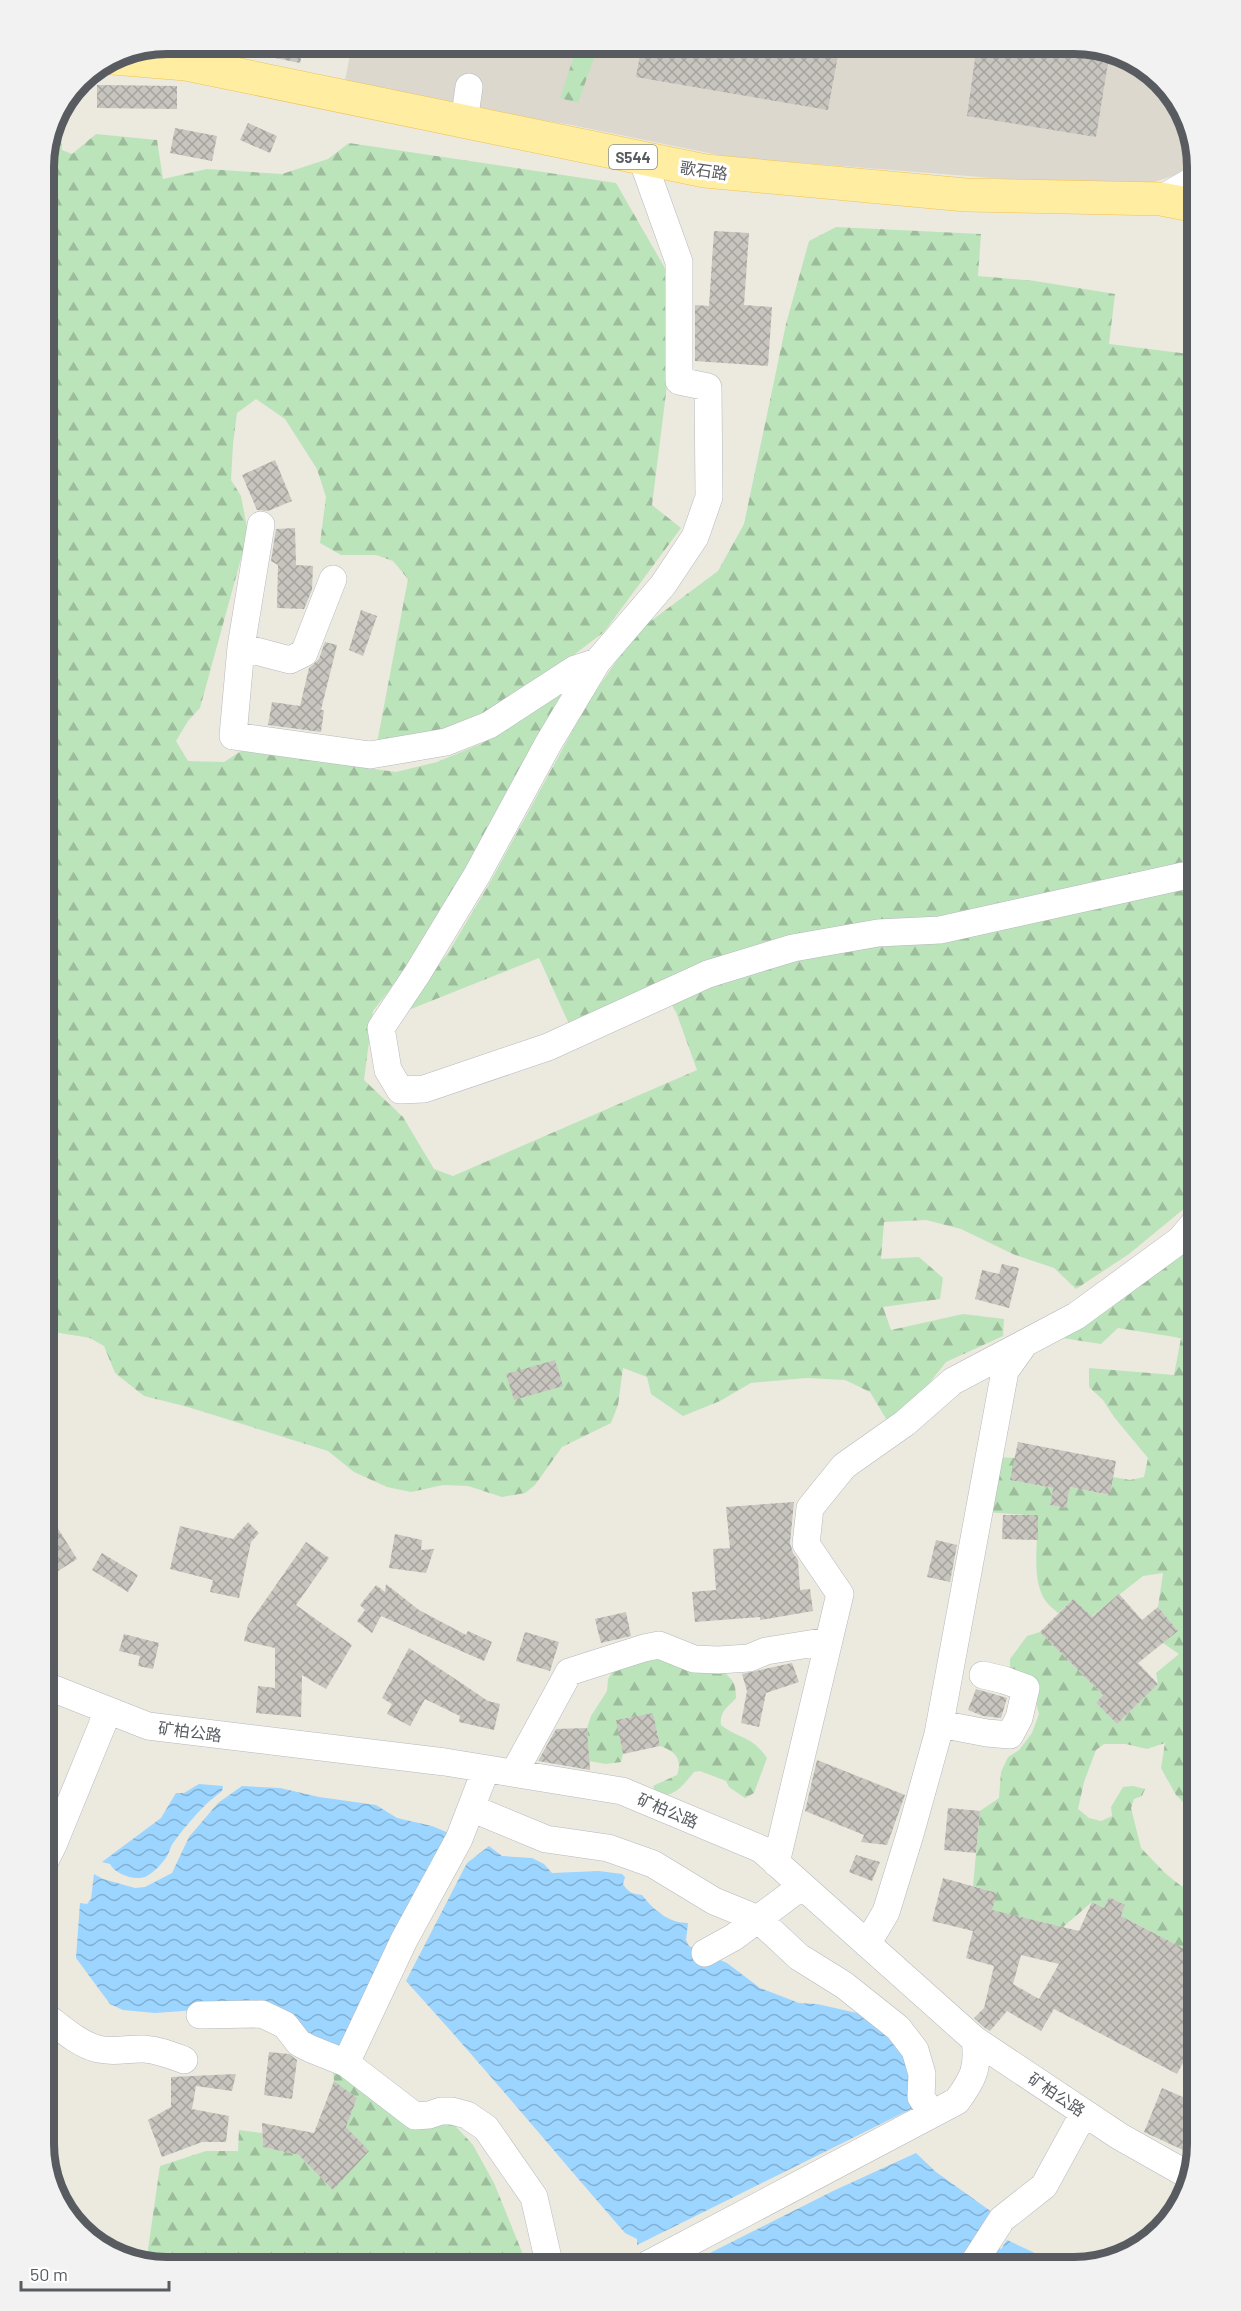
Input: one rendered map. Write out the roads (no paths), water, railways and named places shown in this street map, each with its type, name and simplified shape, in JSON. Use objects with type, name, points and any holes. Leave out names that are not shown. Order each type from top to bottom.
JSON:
[{"type":"main road","name":"歌石路","points":[[134,59],[186,64],[705,171],[966,195],[1161,198]]},
{"type":"main road","name":"S544","points":[[1161,198],[1187,204]]},
{"type":"street","points":[[464,122],[469,87]]},
{"type":"street","points":[[642,159],[679,262],[679,381],[708,387],[709,497],[696,537],[663,585],[597,662],[548,744],[471,885],[381,1028],[388,1070],[400,1090],[424,1089],[548,1047],[708,974],[793,948],[878,933],[940,930],[1183,876]]},
{"type":"street","points":[[1161,198],[1187,184]]},
{"type":"street","points":[[261,525],[241,647],[233,736],[370,755],[446,742],[489,725],[575,669],[597,662]]},
{"type":"street","points":[[241,647],[290,660],[304,653],[333,579]]},
{"type":"street","points":[[776,1863],[840,1594],[806,1544],[810,1508],[844,1466],[905,1423],[953,1381],[1076,1316],[1180,1240],[1187,1232]]},
{"type":"street","points":[[867,1944],[886,1912],[940,1724],[1005,1371],[1026,1341]]},
{"type":"street","points":[[514,1773],[569,1672],[659,1645],[694,1659],[718,1660],[749,1658],[766,1651],[828,1641]]},
{"type":"street","points":[[940,1724],[1010,1735],[1019,1718],[1026,1688],[982,1675]]},
{"type":"street","name":"矿柏公路","points":[[54,1689],[148,1726],[486,1769],[622,1791],[761,1850],[975,2040],[1119,2136],[1183,2172]]},
{"type":"street","points":[[54,1839],[108,1711]]},
{"type":"street","points":[[346,2063],[404,1940],[459,1839],[486,1769]]},
{"type":"street","points":[[471,1808],[546,1839],[608,1848],[653,1864],[714,1901],[758,1919],[798,1957],[844,1984],[891,2022],[915,2050],[922,2074],[921,2097],[932,2114]]},
{"type":"street","points":[[705,1953],[734,1936],[802,1886]]},
{"type":"street","points":[[891,2022],[930,2000]]},
{"type":"street","points":[[200,2015],[262,2014],[285,2025],[299,2043],[346,2063],[415,2116],[452,2111],[467,2115],[486,2128],[534,2198],[548,2257]]},
{"type":"street","points":[[54,2023],[72,2037],[97,2049],[119,2052],[142,2049],[161,2051],[184,2060]]},
{"type":"street","points":[[662,2257],[957,2102],[972,2082],[978,2060],[975,2040]]},
{"type":"street","points":[[977,2257],[1002,2219],[1044,2186],[1084,2113]]},
{"type":"water","points":[[199,1784],[223,1786],[222,1791],[184,1829],[165,1859],[153,1872],[142,1878],[126,1876],[116,1871],[110,1864],[102,1862],[161,1818],[176,1793],[184,1793]]},
{"type":"water","points":[[242,1786],[280,1788],[319,1797],[376,1805],[397,1818],[432,1826],[456,1836],[343,2058],[210,2009],[155,2013],[123,2010],[110,2004],[76,1958],[80,1903],[87,1904],[91,1899],[94,1874],[103,1879],[135,1888],[145,1887],[172,1873],[189,1837],[218,1803]]},
{"type":"water","points":[[489,1846],[502,1856],[532,1858],[544,1864],[552,1873],[599,1871],[622,1874],[625,1877],[623,1884],[629,1891],[642,1895],[651,1906],[668,1918],[688,1923],[686,1940],[689,1946],[727,1963],[760,1988],[799,2003],[817,2004],[857,2013],[893,2034],[919,2087],[915,2107],[637,2245],[637,2239],[625,2233],[406,1981],[467,1863]]},
{"type":"water","points":[[916,2153],[936,2172],[996,2215],[969,2257],[702,2257],[833,2191]]},
{"type":"water","points":[[1007,2240],[1044,2257],[984,2257],[992,2245],[1001,2249]]}]
